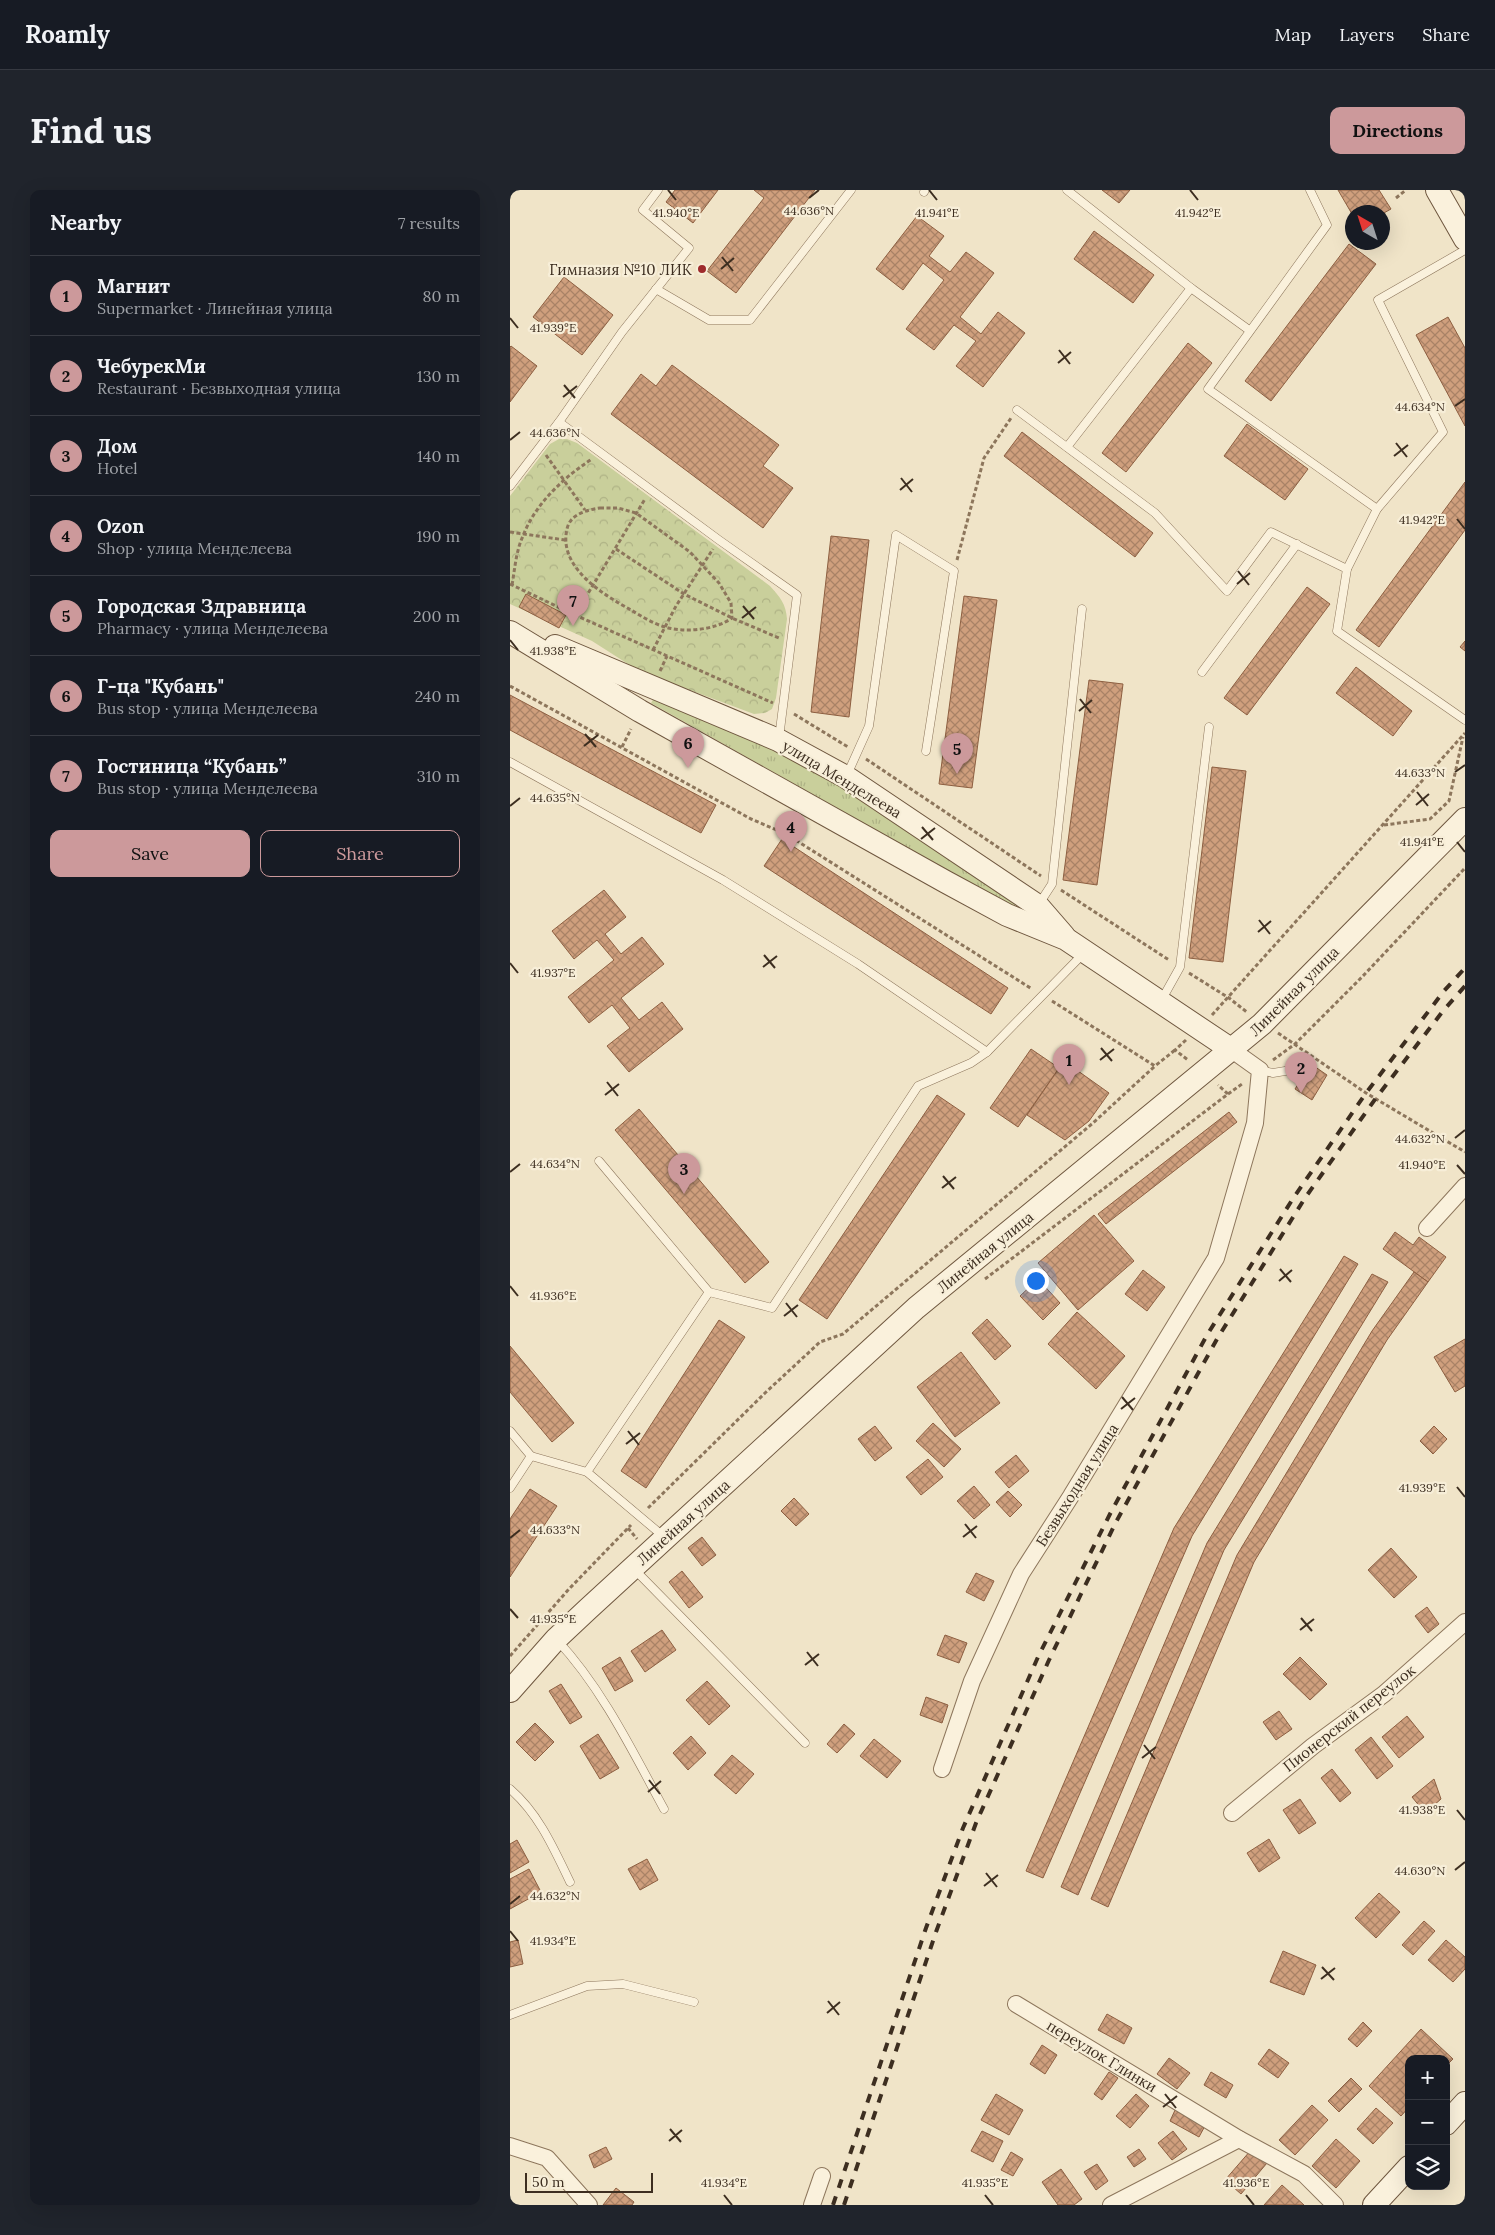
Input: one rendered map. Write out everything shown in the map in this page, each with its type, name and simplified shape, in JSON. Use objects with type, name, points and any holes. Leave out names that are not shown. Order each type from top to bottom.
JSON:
[{"type":"main road","points":[[1437,190],[1465,239]]},
{"type":"main road","name":"улица Менделеева","points":[[510,626],[778,740],[846,777],[1038,906],[1066,939]]},
{"type":"main road","name":"улица Менделеева","points":[[510,632],[640,711],[954,887],[1007,915],[1066,939],[1232,1050]]},
{"type":"main road","name":"Линейная улица","points":[[510,1691],[556,1639],[916,1308],[1262,1024],[1465,819]]},
{"type":"main road","points":[[1450,2120],[1465,2103]]},
{"type":"main road","points":[[1382,2203],[1405,2172]]},
{"type":"street","points":[[1232,1050],[1260,1070]]},
{"type":"street","name":"Безвыходная улица","points":[[942,1769],[972,1681],[1021,1574],[1071,1496],[1216,1258],[1255,1123],[1260,1070]]},
{"type":"street","points":[[1426,1228],[1465,1186]]},
{"type":"street","name":"Пионерский переулок","points":[[1232,1813],[1312,1746],[1384,1694],[1465,1622]]},
{"type":"street","name":"переулок Глинки","points":[[1016,2004],[1239,2139],[1304,2174],[1335,2205]]},
{"type":"street","points":[[1112,2205],[1239,2139]]},
{"type":"street","points":[[510,2146],[547,2158],[589,2205]]},
{"type":"street","points":[[812,2205],[822,2176]]},
{"type":"lane","points":[[510,486],[559,422],[622,332],[688,248],[643,210],[658,190]]},
{"type":"lane","points":[[656,289],[709,320],[750,320],[851,190]]},
{"type":"lane","points":[[1067,190],[1190,288],[1249,330]]},
{"type":"lane","points":[[1310,190],[1327,225],[1208,389],[1377,509]]},
{"type":"lane","points":[[1465,250],[1378,300],[1443,432],[1377,509],[1347,569],[1337,631],[1465,720]]},
{"type":"lane","points":[[1067,447],[1190,288]]},
{"type":"lane","points":[[1017,410],[1155,513],[1227,591],[1271,532],[1347,569]]},
{"type":"lane","points":[[559,422],[797,595],[778,740]]},
{"type":"lane","points":[[846,777],[869,726],[896,534],[954,571],[926,751]]},
{"type":"lane","points":[[1202,672],[1297,544]]},
{"type":"lane","points":[[1038,906],[1052,884],[1082,609]]},
{"type":"lane","points":[[1161,1001],[1180,967],[1210,727]]},
{"type":"lane","points":[[510,762],[731,886],[858,964],[987,1052]]},
{"type":"lane","points":[[599,1161],[709,1292],[772,1308],[918,1086],[971,1062],[987,1052],[1044,996],[1085,951]]},
{"type":"lane","points":[[1260,1070],[1273,1073],[1291,1070]]},
{"type":"lane","points":[[587,1472],[709,1292]]},
{"type":"lane","points":[[510,1431],[531,1456],[587,1472],[666,1538]]},
{"type":"lane","points":[[510,1488],[531,1456]]},
{"type":"lane","points":[[632,1568],[805,1743]]},
{"type":"lane","points":[[556,1639],[568,1652],[616,1722],[664,1809]]},
{"type":"lane","points":[[510,1789],[520,1798],[544,1830],[570,1882]]},
{"type":"lane","points":[[510,2014],[587,1986],[622,1984],[694,2002]]},
{"type":"path","points":[[1396,198],[1406,190]]},
{"type":"path","points":[[954,571],[984,458],[1017,410]]},
{"type":"path","points":[[540,446],[585,510]]},
{"type":"path","points":[[512,585],[523,534],[540,506],[564,480],[601,453]]},
{"type":"path","points":[[575,615],[651,490]]},
{"type":"path","points":[[618,508],[636,513],[675,539],[703,564],[719,583],[731,603],[732,618],[722,624],[703,628],[665,627],[626,607],[594,586],[581,574],[570,557],[564,540],[568,525],[585,510],[618,508]]},
{"type":"path","points":[[510,532],[564,540]]},
{"type":"path","points":[[653,650],[684,594],[719,540]]},
{"type":"path","points":[[616,549],[684,594],[732,618],[792,643]]},
{"type":"path","points":[[510,686],[750,819],[786,834],[1155,1066]]},
{"type":"path","points":[[1383,826],[1430,819],[1449,801],[1464,735]]},
{"type":"path","points":[[1229,998],[1464,735]]},
{"type":"path","points":[[1465,868],[1362,977],[1295,1044],[1366,1093],[1465,1152]]},
{"type":"path","points":[[510,1656],[569,1589],[640,1516],[765,1393],[820,1342],[843,1334],[1094,1123],[1155,1066],[1175,1050]]},
{"type":"green space","points":[[559,439],[567,439],[577,443],[770,586],[777,594],[784,605],[787,619],[776,698],[772,709],[765,713],[754,714],[639,671],[592,641],[510,604],[510,496],[550,444]]},
{"type":"green space","points":[[654,698],[795,756],[1016,905],[1014,908],[651,703]]},
{"type":"building","points":[[675,190],[718,190],[693,223],[666,202]]},
{"type":"building","points":[[754,190],[815,190],[736,293],[707,271],[764,198]]},
{"type":"building","points":[[1102,190],[1130,190],[1119,203]]},
{"type":"building","points":[[1338,190],[1379,190],[1388,205],[1347,205]]},
{"type":"building","points":[[917,216],[944,236],[929,256],[950,272],[966,252],[994,273],[960,317],[981,334],[998,312],[1025,333],[983,387],[956,366],[976,341],[954,325],[934,350],[906,329],[944,280],[923,263],[903,290],[876,269]]},
{"type":"building","points":[[1094,231],[1154,275],[1133,303],[1074,259]]},
{"type":"building","points":[[1345,249],[1357,250],[1376,264],[1271,401],[1245,381]]},
{"type":"building","points":[[564,277],[613,315],[582,355],[533,317]]},
{"type":"building","points":[[1448,317],[1465,348],[1465,426],[1416,335]]},
{"type":"building","points":[[1188,343],[1212,363],[1126,472],[1102,453]]},
{"type":"building","points":[[510,347],[537,366],[510,402]]},
{"type":"building","points":[[672,365],[779,445],[763,466],[793,488],[763,528],[611,414],[641,374],[656,386]]},
{"type":"building","points":[[1247,424],[1308,469],[1285,500],[1224,456]]},
{"type":"building","points":[[1022,432],[1153,533],[1135,557],[1004,456]]},
{"type":"building","points":[[1465,482],[1465,530],[1379,647],[1356,630]]},
{"type":"building","points":[[831,536],[869,540],[849,717],[811,712]]},
{"type":"building","points":[[1307,587],[1330,604],[1247,715],[1224,698]]},
{"type":"building","points":[[526,594],[566,615],[559,628],[519,607]]},
{"type":"building","points":[[964,596],[997,600],[972,788],[939,784]]},
{"type":"building","points":[[1465,641],[1465,651],[1460,647]]},
{"type":"building","points":[[1356,667],[1412,711],[1393,736],[1336,693]]},
{"type":"building","points":[[1089,680],[1123,684],[1097,885],[1063,880]]},
{"type":"building","points":[[510,695],[716,805],[701,833],[510,730]]},
{"type":"building","points":[[1212,767],[1246,771],[1223,962],[1189,958]]},
{"type":"building","points":[[782,839],[1008,988],[991,1014],[764,866]]},
{"type":"building","points":[[604,890],[626,917],[605,934],[621,954],[642,937],[664,964],[621,998],[639,1020],[662,1002],[683,1029],[629,1072],[607,1046],[630,1028],[612,1005],[589,1023],[568,997],[614,960],[597,940],[574,959],[552,931]]},
{"type":"building","points":[[1031,1049],[1059,1068],[1018,1127],[990,1108]]},
{"type":"building","points":[[1064,1061],[1109,1093],[1089,1121],[1065,1140],[1027,1115]]},
{"type":"building","points":[[1311,1064],[1327,1075],[1312,1100],[1295,1089]]},
{"type":"building","points":[[937,1095],[965,1114],[827,1319],[799,1300]]},
{"type":"building","points":[[639,1109],[769,1262],[745,1283],[615,1130]]},
{"type":"building","points":[[1229,1112],[1237,1122],[1106,1224],[1098,1214]]},
{"type":"building","points":[[1094,1215],[1134,1261],[1078,1310],[1038,1263]]},
{"type":"building","points":[[1395,1232],[1413,1245],[1419,1237],[1446,1257],[1428,1282],[1383,1249]]},
{"type":"building","points":[[1344,1256],[1358,1264],[1192,1536],[1043,1878],[1026,1871],[1174,1528]]},
{"type":"building","points":[[1143,1270],[1165,1287],[1147,1311],[1125,1294]]},
{"type":"building","points":[[1414,1272],[1428,1282],[1387,1340],[1254,1562],[1108,1907],[1091,1899],[1237,1555],[1372,1331]]},
{"type":"building","points":[[1372,1274],[1388,1282],[1224,1550],[1078,1895],[1061,1887],[1207,1543]]},
{"type":"building","points":[[1038,1279],[1060,1303],[1043,1320],[1020,1296]]},
{"type":"building","points":[[1077,1312],[1125,1356],[1096,1389],[1048,1344]]},
{"type":"building","points":[[987,1319],[1011,1346],[995,1360],[972,1333]]},
{"type":"building","points":[[719,1320],[745,1337],[646,1488],[621,1471]]},
{"type":"building","points":[[1465,1339],[1465,1386],[1455,1392],[1434,1357]]},
{"type":"building","points":[[510,1346],[574,1423],[552,1442],[510,1392]]},
{"type":"building","points":[[961,1352],[1000,1403],[955,1437],[917,1387]]},
{"type":"building","points":[[933,1423],[961,1449],[944,1467],[916,1441]]},
{"type":"building","points":[[875,1426],[892,1448],[875,1461],[858,1439]]},
{"type":"building","points":[[1434,1426],[1447,1439],[1433,1454],[1420,1441]]},
{"type":"building","points":[[1016,1455],[1029,1471],[1009,1488],[995,1472]]},
{"type":"building","points":[[928,1459],[943,1477],[921,1495],[906,1477]]},
{"type":"building","points":[[974,1486],[990,1505],[974,1519],[957,1501]]},
{"type":"building","points":[[530,1489],[557,1506],[510,1577],[510,1519]]},
{"type":"building","points":[[1008,1491],[1022,1505],[1010,1517],[996,1502]]},
{"type":"building","points":[[794,1498],[809,1514],[796,1526],[781,1511]]},
{"type":"building","points":[[702,1537],[716,1555],[702,1566],[688,1548]]},
{"type":"building","points":[[1391,1548],[1417,1577],[1394,1598],[1368,1570]]},
{"type":"building","points":[[682,1571],[703,1597],[689,1608],[669,1582]]},
{"type":"building","points":[[976,1573],[994,1581],[984,1601],[966,1592]]},
{"type":"building","points":[[1427,1607],[1439,1624],[1428,1633],[1415,1616]]},
{"type":"building","points":[[662,1630],[676,1650],[645,1672],[631,1651]]},
{"type":"building","points":[[945,1635],[967,1643],[959,1663],[937,1655]]},
{"type":"building","points":[[620,1657],[633,1681],[615,1691],[602,1668]]},
{"type":"building","points":[[1300,1657],[1327,1684],[1310,1700],[1283,1674]]},
{"type":"building","points":[[707,1681],[730,1706],[709,1725],[686,1700]]},
{"type":"building","points":[[561,1684],[582,1717],[570,1724],[549,1691]]},
{"type":"building","points":[[926,1697],[948,1705],[942,1723],[920,1715]]},
{"type":"building","points":[[1279,1711],[1292,1729],[1276,1740],[1263,1722]]},
{"type":"building","points":[[1407,1716],[1424,1737],[1399,1758],[1382,1737]]},
{"type":"building","points":[[535,1723],[554,1742],[535,1761],[516,1742]]},
{"type":"building","points":[[844,1724],[855,1734],[837,1753],[827,1744]]},
{"type":"building","points":[[598,1734],[619,1768],[600,1779],[580,1746]]},
{"type":"building","points":[[691,1736],[706,1753],[688,1770],[673,1753]]},
{"type":"building","points":[[1371,1737],[1393,1766],[1377,1779],[1355,1750]]},
{"type":"building","points":[[874,1739],[901,1761],[887,1778],[860,1756]]},
{"type":"building","points":[[732,1755],[754,1774],[736,1794],[714,1775]]},
{"type":"building","points":[[1332,1769],[1351,1793],[1340,1802],[1321,1778]]},
{"type":"building","points":[[1434,1779],[1441,1799],[1425,1813],[1412,1797]]},
{"type":"building","points":[[1300,1799],[1316,1823],[1299,1834],[1283,1810]]},
{"type":"building","points":[[1269,1839],[1280,1858],[1259,1872],[1247,1853]]},
{"type":"building","points":[[517,1840],[529,1862],[510,1873],[510,1844]]},
{"type":"building","points":[[647,1859],[658,1880],[640,1890],[628,1869]]},
{"type":"building","points":[[529,1869],[541,1892],[510,1909],[510,1879]]},
{"type":"building","points":[[1379,1893],[1400,1912],[1376,1938],[1355,1918]]},
{"type":"building","points":[[1424,1921],[1435,1931],[1413,1955],[1402,1945]]},
{"type":"building","points":[[518,1940],[523,1964],[510,1967],[510,1942]]},
{"type":"building","points":[[1446,1940],[1465,1957],[1465,1969],[1453,1982],[1428,1960]]},
{"type":"building","points":[[1283,1951],[1316,1965],[1304,1995],[1270,1982]]},
{"type":"building","points":[[1107,2014],[1132,2028],[1124,2044],[1098,2030]]},
{"type":"building","points":[[1363,2022],[1372,2031],[1357,2047],[1348,2039]]},
{"type":"building","points":[[1421,2029],[1449,2055],[1405,2055],[1405,2112],[1401,2116],[1369,2086]]},
{"type":"building","points":[[1042,2045],[1057,2055],[1045,2074],[1030,2064]]},
{"type":"building","points":[[1269,2049],[1289,2063],[1278,2078],[1258,2064]]},
{"type":"building","points":[[1169,2058],[1190,2073],[1177,2089],[1157,2074]]},
{"type":"building","points":[[1109,2072],[1118,2078],[1102,2100],[1094,2094]]},
{"type":"building","points":[[1211,2072],[1233,2085],[1226,2098],[1204,2085]]},
{"type":"building","points":[[1351,2078],[1362,2089],[1339,2112],[1328,2101]]},
{"type":"building","points":[[996,2094],[1023,2110],[1009,2135],[981,2120]]},
{"type":"building","points":[[1136,2094],[1149,2106],[1130,2128],[1116,2116]]},
{"type":"building","points":[[1312,2105],[1328,2120],[1295,2155],[1279,2140]]},
{"type":"building","points":[[1176,2108],[1206,2124],[1199,2137],[1170,2121]]},
{"type":"building","points":[[1376,2108],[1393,2123],[1373,2144],[1357,2129]]},
{"type":"building","points":[[982,2131],[1003,2141],[993,2162],[971,2151]]},
{"type":"building","points":[[1173,2131],[1187,2149],[1172,2160],[1158,2143]]},
{"type":"building","points":[[1336,2139],[1360,2161],[1336,2188],[1312,2166]]},
{"type":"building","points":[[606,2147],[612,2159],[594,2168],[589,2155]]},
{"type":"building","points":[[1139,2149],[1146,2159],[1134,2167],[1127,2157]]},
{"type":"building","points":[[1251,2150],[1267,2163],[1241,2194],[1225,2180]]},
{"type":"building","points":[[1011,2152],[1023,2159],[1013,2176],[1001,2170]]},
{"type":"building","points":[[1097,2164],[1108,2181],[1096,2190],[1084,2172]]},
{"type":"building","points":[[1061,2169],[1082,2199],[1074,2205],[1058,2205],[1042,2182]]},
{"type":"building","points":[[1282,2185],[1304,2205],[1264,2205]]},
{"type":"building","points":[[616,2188],[634,2202],[632,2205],[603,2205]]},
{"type":"railway","points":[[833,2205],[926,1928],[963,1828],[1038,1657],[1110,1514],[1207,1335],[1294,1197],[1366,1093],[1444,991],[1465,968]]},
{"type":"railway","points":[[844,2205],[936,1932],[976,1823],[1049,1660],[1116,1522],[1217,1339],[1305,1198],[1376,1098],[1443,1011],[1465,986]]},
{"type":"place","name":"Гимназия №10 ЛИК","points":[[702,269]]},
{"type":"place","name":"Гостиница “Кубань”","points":[[573,626]]},
{"type":"place","name":"Г-ца \"Кубань\"","points":[[688,768]]},
{"type":"place","name":"Городская Здравница","points":[[957,774]]},
{"type":"place","name":"Ozon","points":[[791,852]]},
{"type":"place","name":"Магнит","points":[[1069,1085]]},
{"type":"place","name":"ЧебурекМи","points":[[1301,1093]]},
{"type":"place","name":"Дом","points":[[684,1194]]}]
